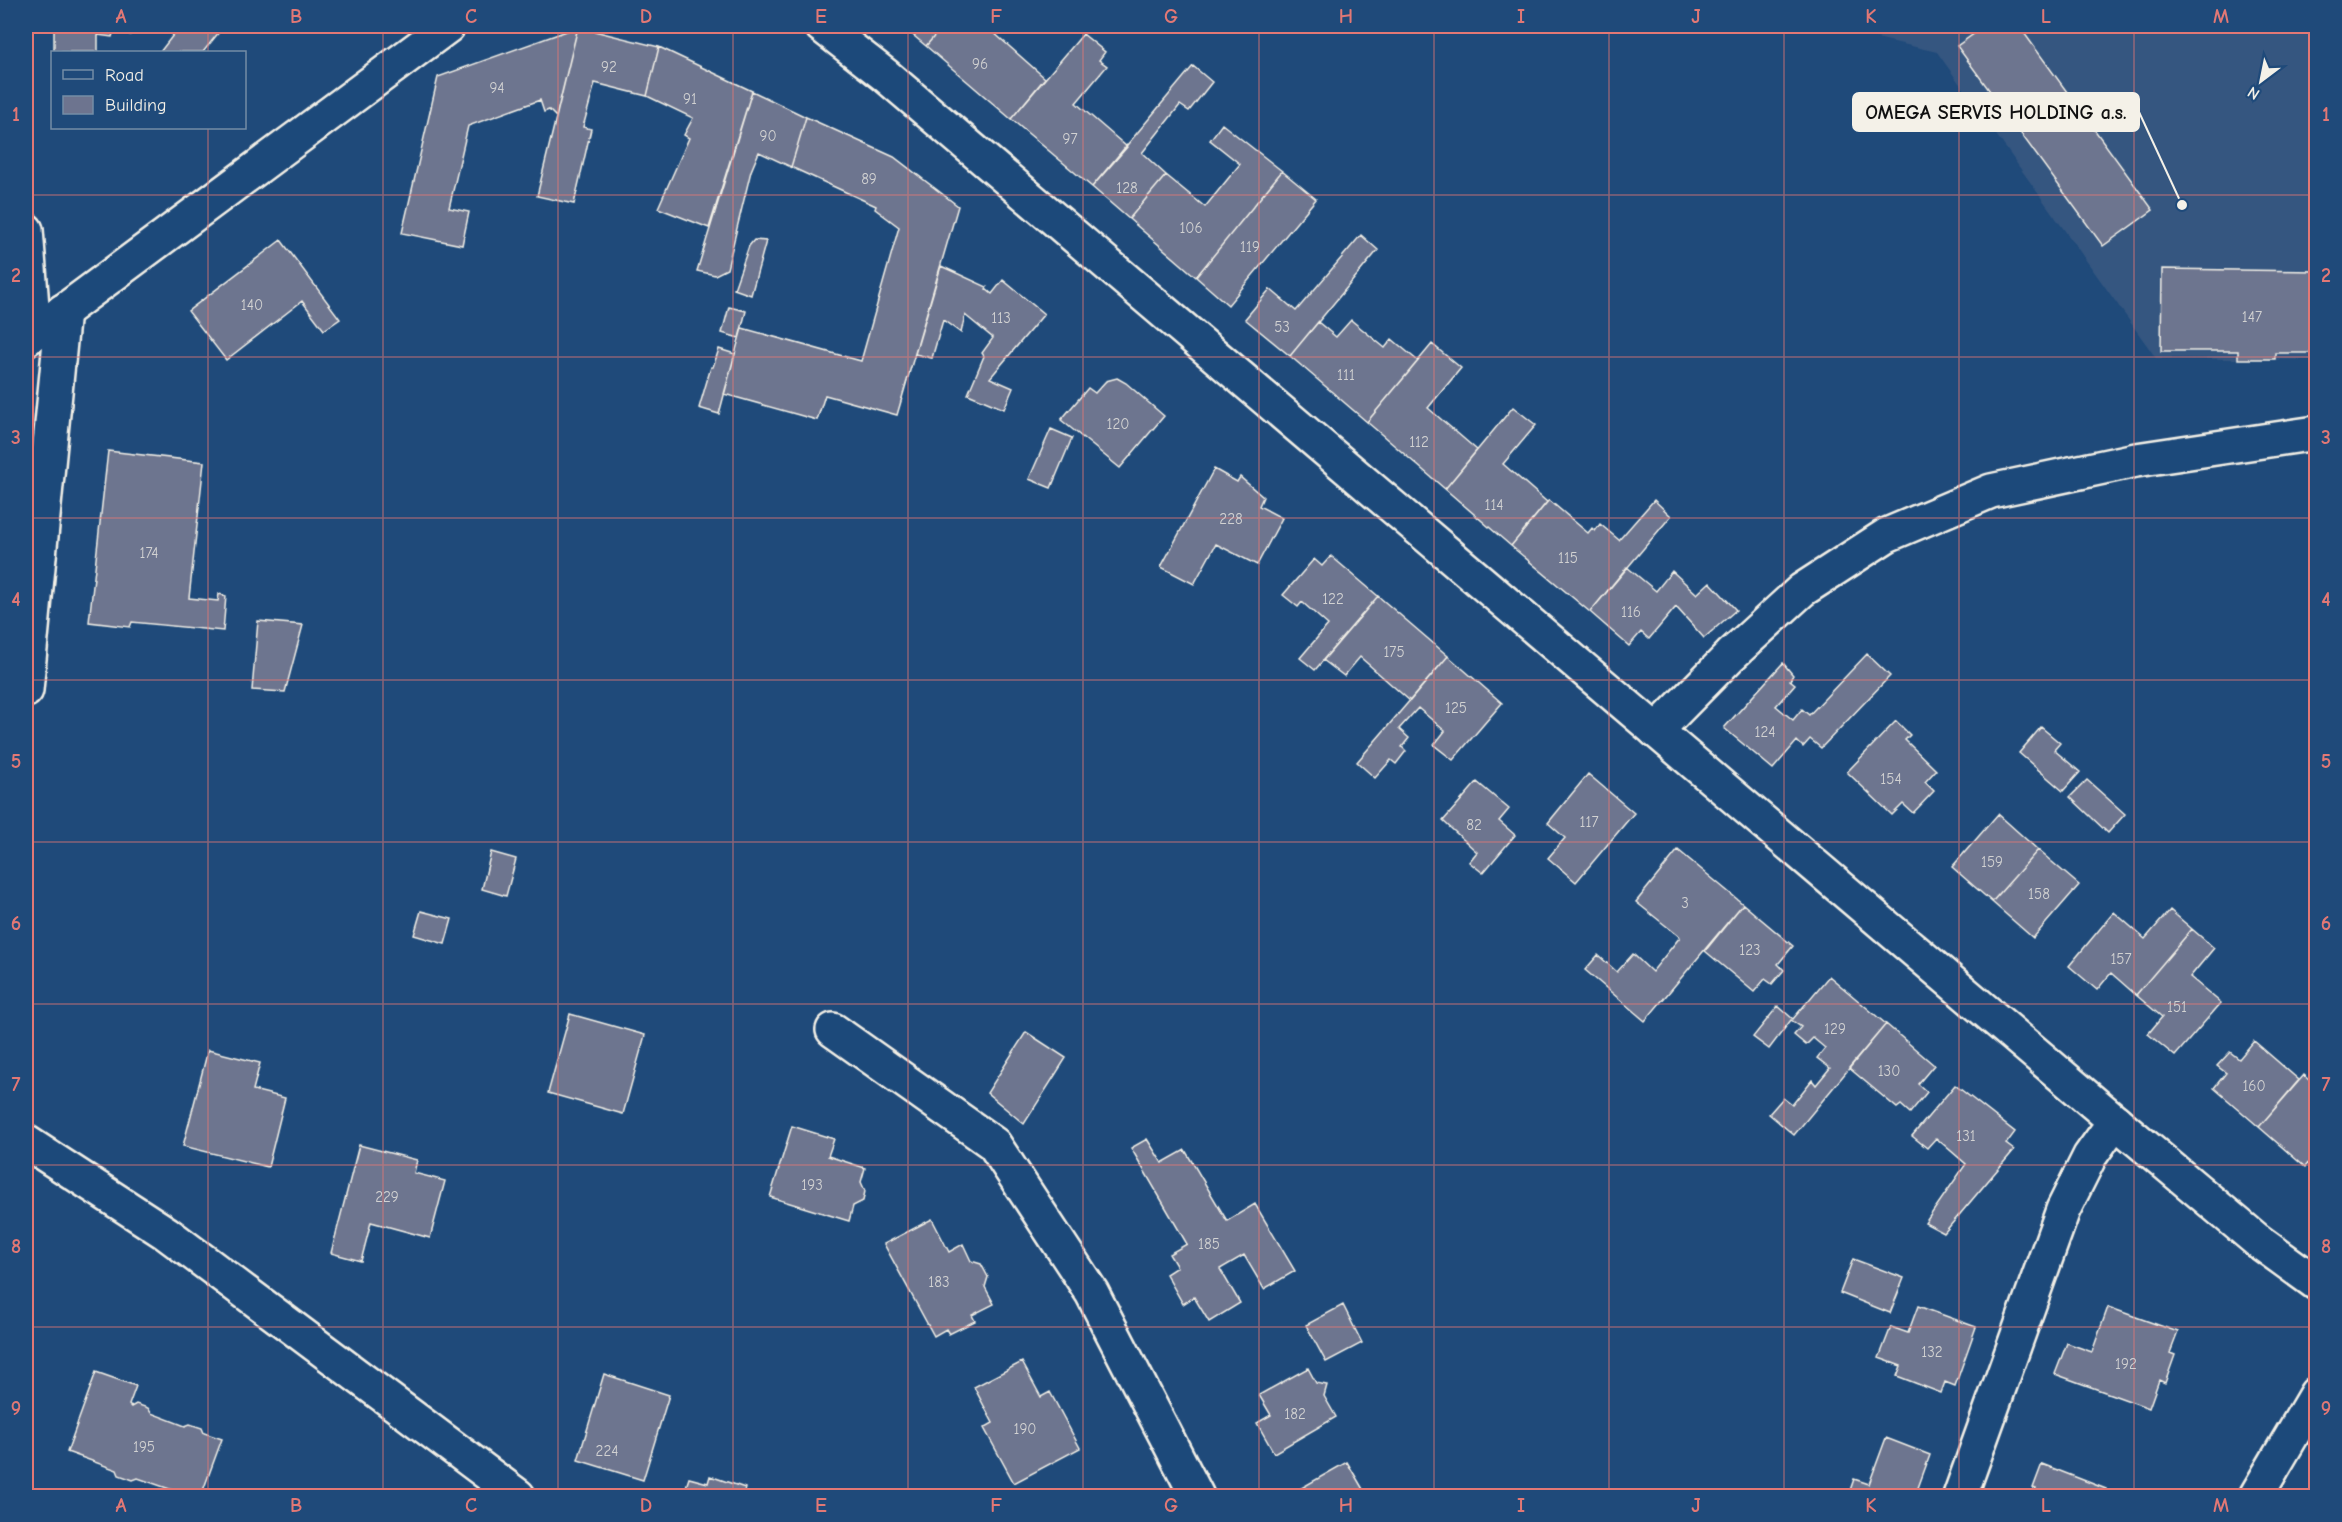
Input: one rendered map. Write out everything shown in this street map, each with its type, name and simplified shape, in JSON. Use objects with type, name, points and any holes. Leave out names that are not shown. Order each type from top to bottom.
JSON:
[{"type":"street","points":[[30,335],[448,26]]},
{"type":"street","points":[[822,26],[885,75],[2115,1121],[2258,1241],[2316,1283]]},
{"type":"street","points":[[26,230],[30,335]]},
{"type":"street","points":[[26,690],[63,311]]},
{"type":"street","points":[[1656,731],[1731,655],[1802,590],[1887,535],[1991,491],[2136,460],[2316,433]]},
{"type":"street","points":[[833,1030],[994,1144],[1092,1293],[1197,1497]]},
{"type":"street","points":[[1960,1497],[2063,1210],[2090,1156],[2115,1121]]},
{"type":"street","points":[[26,1142],[166,1233],[518,1497]]},
{"type":"street","points":[[2256,1497],[2316,1394]]},
{"type":"shaded area","points":[[1846,26],[2316,26],[2316,360],[2156,358],[1937,52],[1843,30]]},
{"type":"building","points":[[54,26],[136,26],[131,35],[114,31],[112,37],[98,35],[98,51],[54,51]]},
{"type":"building","points":[[180,26],[224,26],[204,51],[161,51]]},
{"type":"building","points":[[902,26],[943,26],[926,46]]},
{"type":"building","points":[[943,26],[998,26],[993,32],[1045,78],[1011,119],[926,46]]},
{"type":"building","points":[[1985,26],[2019,26],[2153,210],[2103,246],[1957,46]]},
{"type":"building","points":[[578,27],[556,117],[549,110],[544,112],[540,100],[468,126],[449,208],[469,212],[462,245],[402,233],[438,77]]},
{"type":"building","points":[[578,27],[659,47],[647,96],[595,83],[583,127],[591,129],[574,204],[537,196]]},
{"type":"building","points":[[1083,34],[1105,52],[1099,60],[1107,66],[1076,103],[1127,147],[1092,187],[1011,119]]},
{"type":"building","points":[[659,47],[752,91],[709,228],[658,208],[689,138],[684,135],[693,118],[647,96]]},
{"type":"building","points":[[1193,66],[1212,82],[1189,111],[1180,105],[1142,153],[1166,175],[1129,219],[1092,187]]},
{"type":"building","points":[[752,91],[806,117],[791,167],[759,152],[751,171],[727,269],[715,275],[697,271]]},
{"type":"building","points":[[806,117],[894,157],[958,206],[897,415],[825,395],[817,420],[724,394],[742,328],[861,361],[899,227],[875,209],[876,206],[791,167]]},
{"type":"building","points":[[1222,124],[1282,171],[1196,277],[1129,219],[1166,175],[1205,207],[1240,164],[1210,140]]},
{"type":"building","points":[[1282,171],[1316,199],[1228,305],[1196,277]]},
{"type":"building","points":[[1361,235],[1378,250],[1290,356],[1245,319],[1270,289],[1296,311]]},
{"type":"building","points":[[281,240],[340,319],[324,330],[302,301],[226,360],[188,311]]},
{"type":"building","points":[[754,240],[766,241],[751,295],[734,289],[749,246]]},
{"type":"building","points":[[941,266],[987,287],[986,289],[992,294],[1003,280],[1044,314],[990,378],[1013,388],[1004,409],[968,394],[984,356],[982,353],[993,338],[965,315],[961,333],[943,320],[932,358],[915,354]]},
{"type":"building","points":[[2162,269],[2316,271],[2316,353],[2275,353],[2275,359],[2238,359],[2238,351],[2161,351]]},
{"type":"building","points":[[729,307],[746,311],[739,338],[722,333]]},
{"type":"building","points":[[1351,320],[1385,348],[1392,339],[1418,361],[1367,422],[1290,356],[1318,322],[1336,337]]},
{"type":"building","points":[[1432,344],[1461,368],[1428,408],[1477,450],[1445,489],[1367,422]]},
{"type":"building","points":[[719,349],[735,354],[719,414],[699,408]]},
{"type":"building","points":[[1117,378],[1164,416],[1120,468],[1061,420],[1088,388],[1095,393],[1106,381]]},
{"type":"building","points":[[1513,407],[1536,425],[1503,464],[1547,502],[1511,546],[1445,489]]},
{"type":"building","points":[[1051,429],[1072,438],[1051,488],[1029,479]]},
{"type":"building","points":[[108,451],[204,462],[189,598],[218,601],[219,594],[226,596],[223,631],[132,622],[130,627],[89,622]]},
{"type":"building","points":[[1214,469],[1237,482],[1240,477],[1263,497],[1259,506],[1282,518],[1257,565],[1216,544],[1194,584],[1161,567]]},
{"type":"building","points":[[1549,500],[1588,533],[1592,528],[1595,531],[1600,524],[1619,540],[1654,500],[1671,516],[1590,612],[1511,546]]},
{"type":"building","points":[[1331,556],[1378,596],[1315,670],[1300,658],[1328,625],[1302,602],[1298,607],[1283,595],[1314,559],[1322,566]]},
{"type":"building","points":[[1627,567],[1656,591],[1672,571],[1697,594],[1710,582],[1736,610],[1704,638],[1676,607],[1649,639],[1641,632],[1629,646],[1590,612]]},
{"type":"building","points":[[1378,596],[1448,656],[1410,701],[1360,657],[1344,676],[1323,660]]},
{"type":"building","points":[[258,621],[303,625],[285,692],[252,690]]},
{"type":"building","points":[[1867,654],[1890,676],[1821,748],[1810,739],[1803,747],[1797,741],[1773,769],[1724,728],[1783,663],[1793,675],[1790,680],[1795,684],[1776,706],[1793,720],[1802,709],[1809,715]]},
{"type":"building","points":[[1448,656],[1502,703],[1453,760],[1434,745],[1445,731],[1418,708],[1399,729],[1409,738],[1402,747],[1406,751],[1396,764],[1391,760],[1375,778],[1357,762]]},
{"type":"building","points":[[1896,721],[1910,735],[1905,740],[1936,770],[1925,782],[1934,791],[1913,813],[1903,804],[1892,815],[1847,772]]},
{"type":"building","points":[[2041,727],[2060,743],[2054,750],[2080,772],[2063,791],[2019,753]]},
{"type":"building","points":[[1588,774],[1634,813],[1576,882],[1548,858],[1565,838],[1548,823]]},
{"type":"building","points":[[2087,780],[2125,814],[2108,833],[2070,797]]},
{"type":"building","points":[[1477,782],[1509,809],[1499,821],[1515,835],[1483,873],[1469,862],[1477,852],[1443,821]]},
{"type":"building","points":[[1998,814],[2038,850],[1992,902],[1952,867]]},
{"type":"building","points":[[1678,850],[1743,904],[1645,1021],[1585,970],[1598,955],[1617,972],[1633,954],[1652,972],[1680,937],[1636,902]]},
{"type":"building","points":[[2038,850],[2079,885],[2033,938],[1992,902]]},
{"type":"building","points":[[491,852],[516,859],[506,896],[482,889]]},
{"type":"building","points":[[1743,904],[1793,946],[1778,964],[1784,970],[1772,984],[1765,979],[1754,992],[1705,951]]},
{"type":"building","points":[[2170,910],[2192,929],[2136,995],[2111,973],[2097,990],[2069,966],[2114,912],[2145,939]]},
{"type":"building","points":[[421,911],[452,919],[445,944],[414,935]]},
{"type":"building","points":[[2192,929],[2214,948],[2190,977],[2221,1003],[2175,1056],[2148,1034],[2162,1017],[2136,995]]},
{"type":"building","points":[[1829,976],[1886,1024],[1794,1135],[1769,1114],[1783,1098],[1792,1105],[1812,1080],[1816,1085],[1830,1068],[1817,1058],[1825,1048],[1813,1038],[1806,1045],[1794,1035],[1801,1027],[1791,1020],[1769,1049],[1753,1037],[1778,1006],[1793,1019]]},
{"type":"building","points":[[570,1014],[645,1035],[623,1114],[548,1093]]},
{"type":"building","points":[[1886,1024],[1934,1065],[1918,1084],[1927,1092],[1910,1113],[1901,1105],[1897,1108],[1849,1068]]},
{"type":"building","points":[[1026,1032],[1066,1058],[1024,1124],[987,1093]]},
{"type":"building","points":[[2254,1041],[2299,1080],[2259,1127],[2214,1088],[2226,1073],[2217,1066],[2230,1052],[2239,1059]]},
{"type":"building","points":[[208,1050],[260,1063],[253,1090],[285,1098],[268,1167],[183,1146]]},
{"type":"building","points":[[2304,1075],[2316,1085],[2316,1154],[2305,1167],[2259,1127]]},
{"type":"building","points":[[1955,1085],[2015,1132],[2006,1144],[2014,1150],[1944,1233],[1925,1223],[1966,1164],[1936,1138],[1927,1148],[1912,1136]]},
{"type":"building","points":[[792,1126],[834,1139],[828,1156],[865,1168],[861,1182],[865,1191],[863,1201],[853,1206],[849,1221],[770,1197]]},
{"type":"building","points":[[1147,1139],[1162,1163],[1185,1150],[1227,1221],[1255,1204],[1295,1271],[1264,1289],[1244,1255],[1220,1269],[1240,1303],[1209,1322],[1194,1297],[1183,1304],[1166,1274],[1177,1267],[1169,1254],[1187,1244],[1131,1148]]},
{"type":"building","points":[[359,1145],[417,1160],[414,1173],[445,1181],[430,1238],[371,1222],[361,1261],[331,1253]]},
{"type":"building","points":[[932,1219],[949,1252],[963,1244],[971,1261],[981,1264],[988,1277],[985,1287],[994,1304],[972,1315],[975,1321],[949,1334],[946,1329],[934,1336],[884,1244]]},
{"type":"building","points":[[1853,1259],[1904,1278],[1890,1313],[1840,1293]]},
{"type":"building","points":[[1343,1305],[1362,1343],[1326,1362],[1306,1325]]},
{"type":"building","points":[[1918,1306],[1976,1327],[1955,1386],[1945,1382],[1941,1393],[1897,1376],[1901,1366],[1879,1358],[1891,1327],[1908,1333]]},
{"type":"building","points":[[2108,1307],[2178,1332],[2170,1353],[2175,1355],[2165,1383],[2159,1380],[2149,1408],[2055,1374],[2067,1343],[2092,1352]]},
{"type":"building","points":[[1022,1362],[1041,1397],[1050,1392],[1080,1448],[1014,1483],[984,1428],[993,1423],[974,1387]]},
{"type":"building","points":[[1308,1368],[1316,1383],[1327,1385],[1324,1396],[1336,1417],[1274,1453],[1257,1423],[1271,1415],[1259,1395]]},
{"type":"building","points":[[96,1372],[136,1386],[129,1405],[131,1407],[136,1404],[148,1408],[151,1413],[185,1426],[190,1424],[202,1428],[204,1433],[222,1439],[201,1496],[190,1496],[138,1478],[133,1480],[119,1475],[117,1470],[67,1452]]},
{"type":"building","points":[[604,1374],[669,1395],[643,1480],[578,1460]]},
{"type":"building","points":[[1886,1438],[1930,1455],[1915,1496],[1889,1494],[1888,1496],[1848,1496],[1854,1479],[1869,1484]]},
{"type":"building","points":[[1347,1462],[1367,1496],[1299,1496],[1296,1491]]},
{"type":"building","points":[[2042,1464],[2106,1489],[2103,1496],[2033,1496],[2036,1489],[2033,1488]]},
{"type":"building","points":[[710,1476],[745,1488],[743,1496],[683,1496],[689,1478],[708,1483]]},
{"type":"place","name":"OMEGA SERVIS HOLDING a.s.","points":[[2182,205]]}]
